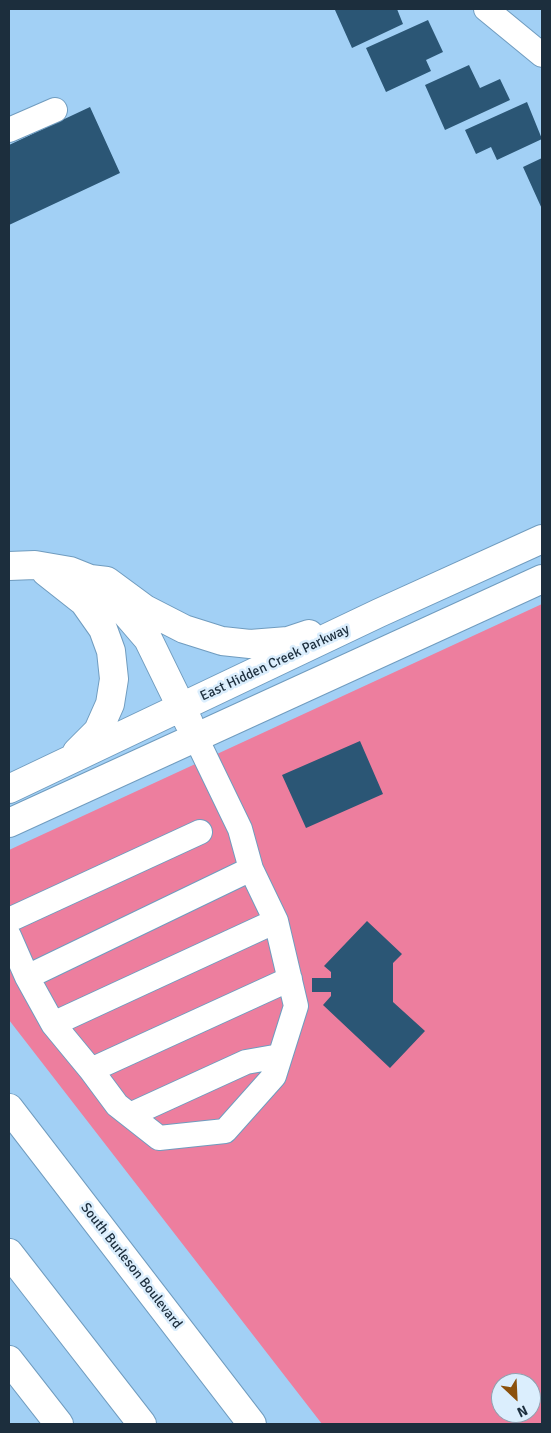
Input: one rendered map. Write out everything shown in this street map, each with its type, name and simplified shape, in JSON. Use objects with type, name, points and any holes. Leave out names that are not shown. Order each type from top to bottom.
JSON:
[{"type":"main road","name":"East Hidden Creek Parkway","points":[[9,789],[380,613],[542,539]]},
{"type":"main road","points":[[22,566],[70,571],[90,580],[117,603],[148,639],[196,738]]},
{"type":"main road","points":[[22,566],[64,584],[84,602],[102,628],[111,651],[114,679],[110,704],[98,731],[67,762]]},
{"type":"main road","points":[[9,823],[542,579]]},
{"type":"main road","points":[[90,580],[107,582],[145,609],[184,630],[222,641],[250,644],[288,641],[380,613]]},
{"type":"main road","name":"South Burleson Boulevard","points":[[9,1108],[252,1424]]},
{"type":"main road","points":[[9,1254],[142,1424]]},
{"type":"main road","points":[[9,1360],[59,1424]]},
{"type":"street","points":[[486,9],[542,55]]},
{"type":"street","points":[[9,130],[55,110]]},
{"type":"street","points":[[9,936],[27,977],[53,1024],[92,1070],[117,1105],[159,1138],[225,1131],[274,1076],[296,1006],[276,921],[250,869],[240,828],[196,738]]},
{"type":"street","points":[[9,920],[200,832]]},
{"type":"street","points":[[27,977],[250,869]]},
{"type":"street","points":[[53,1024],[276,921]]},
{"type":"street","points":[[92,1070],[290,979]]},
{"type":"street","points":[[130,1115],[246,1062],[280,1056]]},
{"type":"shaded area","points":[[542,604],[542,1424],[322,1424],[9,1020],[9,850]]},
{"type":"building","points":[[397,9],[403,24],[352,48],[335,10]]},
{"type":"building","points":[[428,20],[443,52],[426,60],[431,71],[386,92],[366,48]]},
{"type":"building","points":[[469,65],[480,88],[500,79],[510,100],[445,130],[425,85]]},
{"type":"building","points":[[527,102],[542,139],[497,160],[491,147],[476,154],[465,130]]},
{"type":"building","points":[[90,107],[120,173],[9,225],[9,145]]},
{"type":"building","points":[[542,158],[542,209],[523,167]]},
{"type":"building","points":[[360,741],[383,794],[306,828],[282,775]]},
{"type":"building","points":[[367,921],[402,954],[393,963],[393,1002],[425,1031],[390,1068],[323,1005],[331,996],[331,992],[312,992],[312,978],[331,978],[331,972],[324,966]]}]
